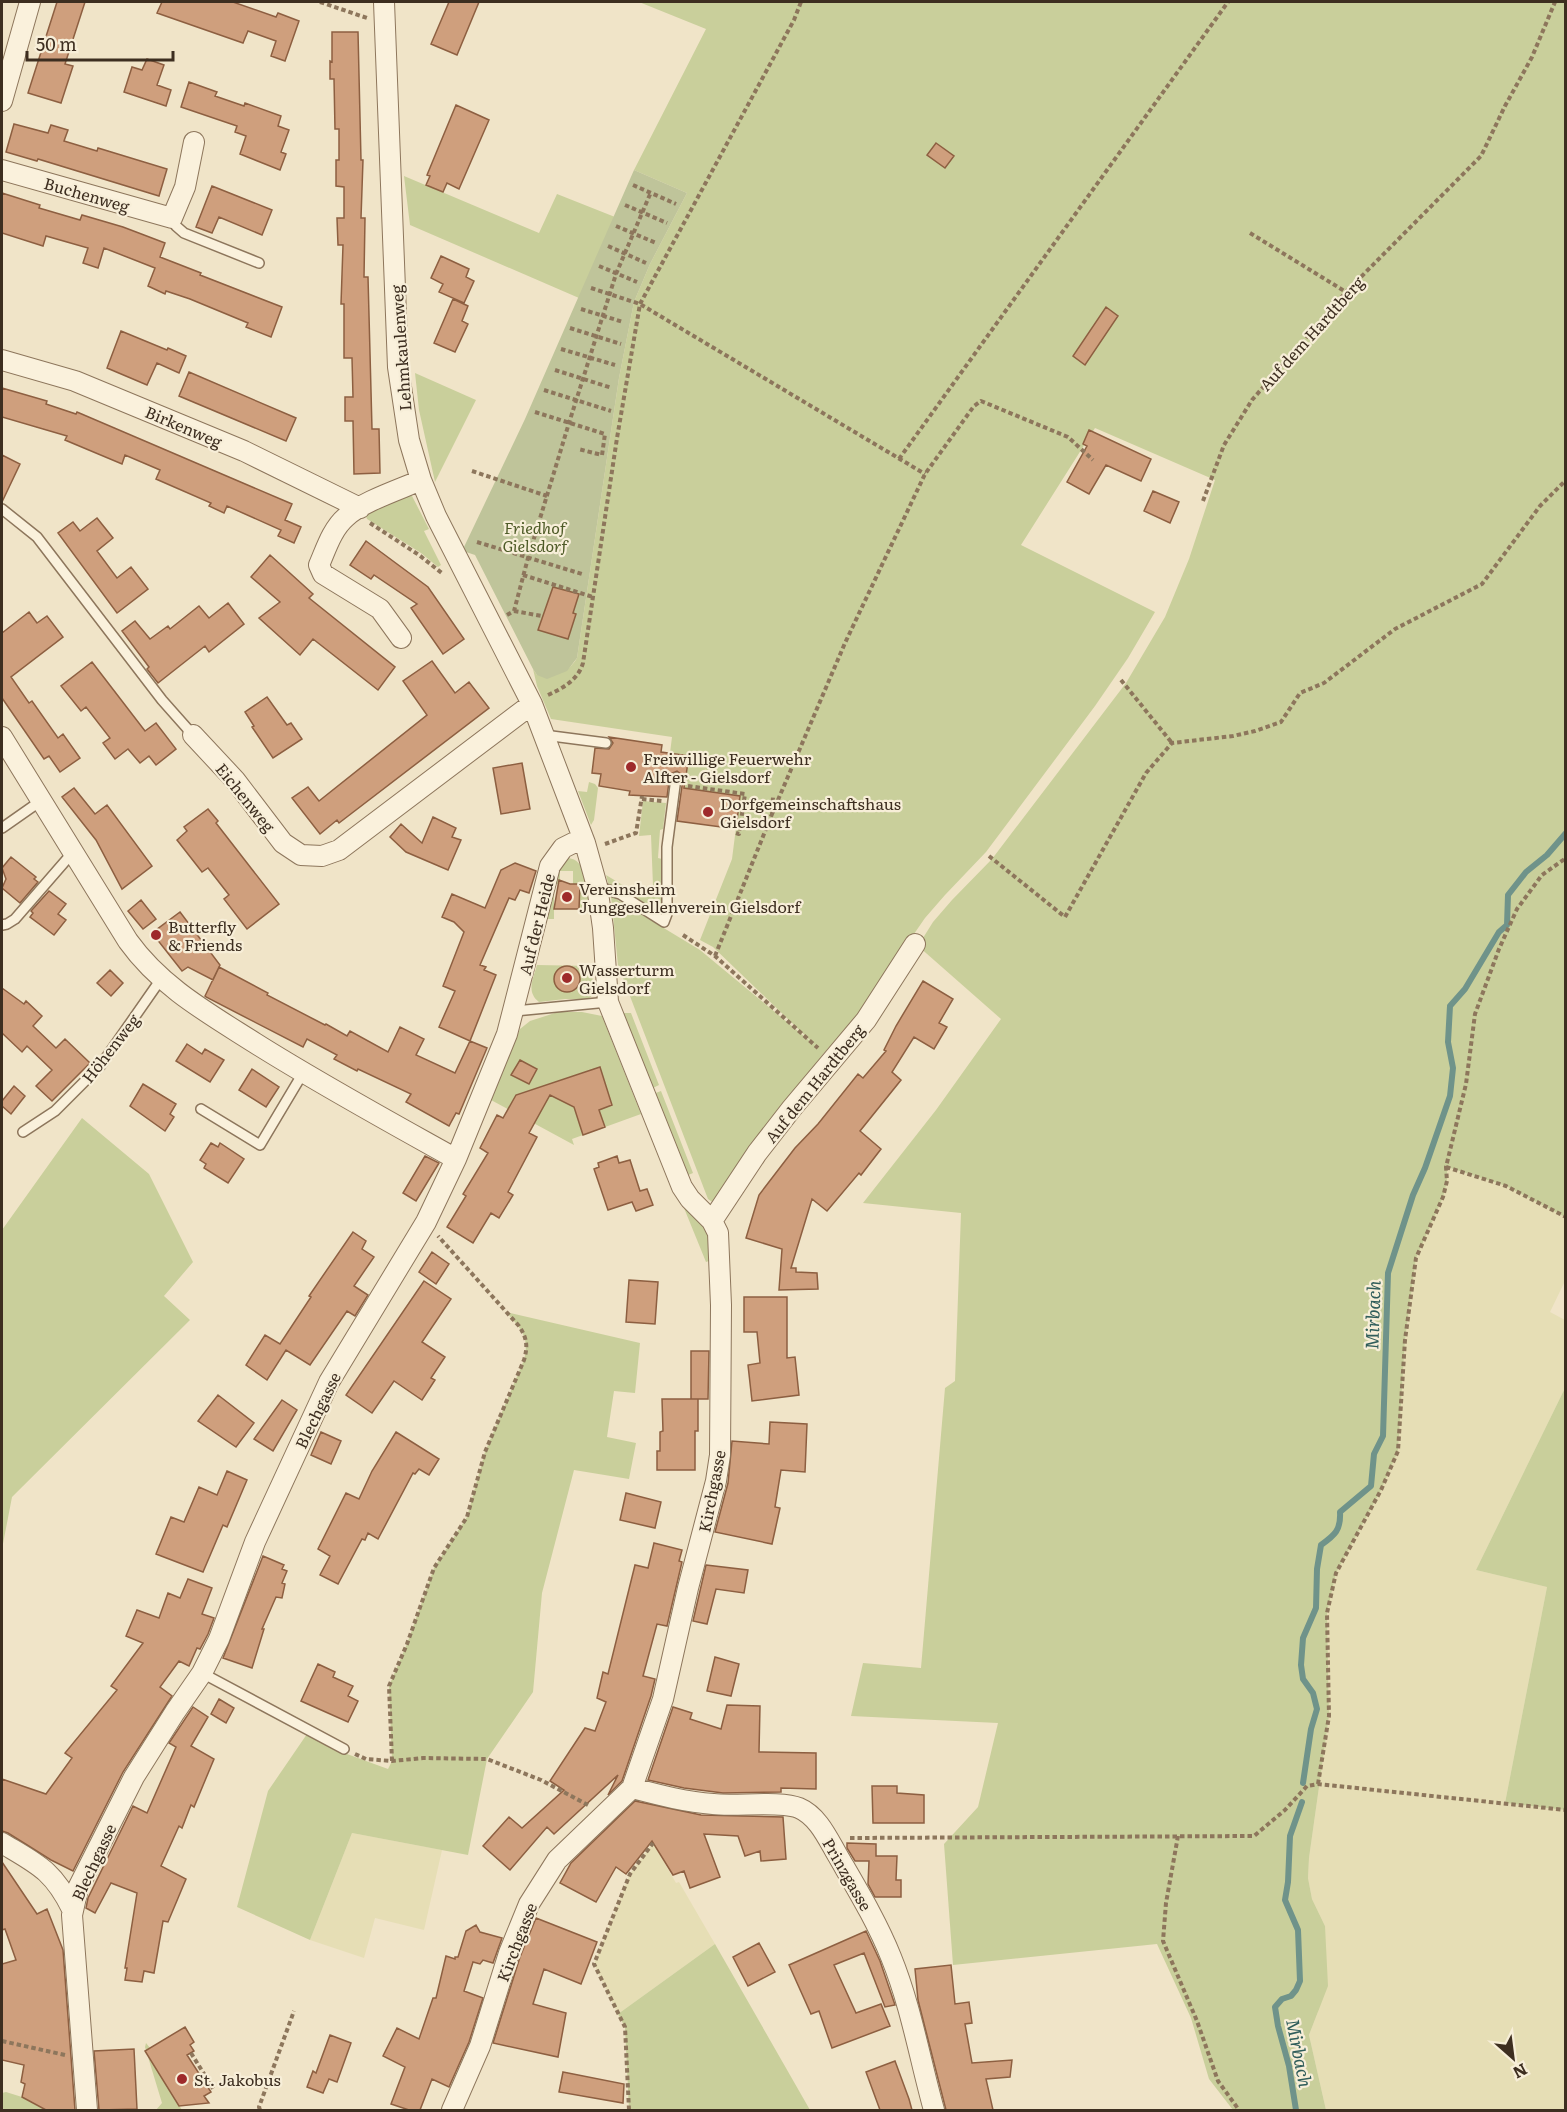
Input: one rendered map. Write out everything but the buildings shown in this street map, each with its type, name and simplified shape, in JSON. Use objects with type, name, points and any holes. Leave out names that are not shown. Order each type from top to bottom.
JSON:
[{"type":"street","points":[[2,101],[30,2]]},
{"type":"street","name":"Lehmkaulenweg","points":[[384,2],[398,367],[409,440],[421,480],[436,516],[532,704]]},
{"type":"street","points":[[172,218],[185,187],[194,142]]},
{"type":"street","name":"Buchenweg","points":[[2,170],[172,218]]},
{"type":"street","name":"Birkenweg","points":[[2,360],[75,381],[244,451],[356,510]]},
{"type":"street","points":[[400,638],[380,609],[322,574],[319,565],[336,528],[356,510],[421,480]]},
{"type":"street","points":[[532,704],[585,844],[597,886],[603,928],[608,1002],[682,1187],[690,1199],[712,1221]]},
{"type":"street","name":"Eichenweg","points":[[193,735],[234,780],[283,843],[301,855],[322,856],[339,850],[532,704]]},
{"type":"street","points":[[2,737],[128,941],[142,960],[161,979],[190,1003],[303,1073],[456,1159]]},
{"type":"street","name":"Auf der Heide","points":[[456,1159],[501,1051],[515,1011],[550,866],[563,848],[585,844]]},
{"type":"street","name":"Auf dem Hardtberg","points":[[712,1221],[757,1153],[866,1020],[915,944]]},
{"type":"street","name":"Blechgasse","points":[[87,2110],[72,1909],[78,1888],[134,1777],[202,1673],[219,1639],[255,1542],[329,1382],[426,1222],[456,1159]]},
{"type":"street","name":"Kirchgasse","points":[[452,2110],[480,2046],[517,1933],[536,1893],[556,1860],[632,1788],[663,1699],[688,1588],[716,1481],[720,1455],[721,1305],[718,1233],[712,1221]]},
{"type":"street","name":"Prinzgasse","points":[[632,1788],[714,1804],[785,1804],[807,1812],[817,1822],[875,1923],[891,1956],[934,2110]]},
{"type":"street","points":[[2,1843],[42,1866],[60,1887],[72,1909]]},
{"type":"lane","name":"Buchenweg","points":[[172,218],[176,226],[184,233],[259,263]]},
{"type":"lane","name":"Eichenweg","points":[[2,509],[38,537],[162,700],[193,735]]},
{"type":"lane","points":[[544,735],[606,743]]},
{"type":"lane","points":[[597,886],[620,894],[664,922],[667,914],[667,846],[676,781]]},
{"type":"lane","points":[[2,828],[42,801]]},
{"type":"lane","points":[[2,925],[15,920],[74,851]]},
{"type":"lane","name":"Höhenweg","points":[[23,1131],[55,1110],[101,1065],[161,979]]},
{"type":"lane","points":[[515,1011],[608,1002]]},
{"type":"lane","points":[[201,1110],[260,1145],[303,1073]]},
{"type":"lane","points":[[202,1673],[344,1749]]},
{"type":"path","points":[[320,2],[385,24]]},
{"type":"path","points":[[532,704],[568,684],[580,671],[640,304],[788,31],[801,2]]},
{"type":"path","points":[[899,459],[1228,2]]},
{"type":"path","name":"Auf dem Hardtberg","points":[[1203,501],[1224,445],[1252,400],[1346,292],[1481,156],[1532,57],[1555,2]]},
{"type":"path","points":[[633,185],[676,204]]},
{"type":"path","points":[[514,611],[528,558],[616,274],[651,192]]},
{"type":"path","points":[[624,205],[667,223]]},
{"type":"path","points":[[616,226],[656,243]]},
{"type":"path","points":[[1250,233],[1346,292]]},
{"type":"path","points":[[608,246],[646,263]]},
{"type":"path","points":[[599,266],[637,282]]},
{"type":"path","points":[[591,288],[640,304],[925,474]]},
{"type":"path","points":[[581,309],[623,322]]},
{"type":"path","points":[[570,328],[621,344]]},
{"type":"path","points":[[561,349],[615,365]]},
{"type":"path","points":[[555,370],[612,388]]},
{"type":"path","points":[[544,390],[611,411]]},
{"type":"path","points":[[716,956],[772,814],[845,643],[925,474],[974,406],[981,401],[1068,437],[1093,460]]},
{"type":"path","points":[[535,412],[605,434],[602,455],[578,449]]},
{"type":"path","points":[[472,471],[547,496]]},
{"type":"path","points":[[989,856],[1065,917],[1146,773],[1172,743],[1233,736],[1281,722],[1300,693],[1324,682],[1395,628],[1482,584],[1540,506],[1566,480]]},
{"type":"path","points":[[356,510],[446,576]]},
{"type":"path","points":[[477,542],[582,574]]},
{"type":"path","points":[[523,575],[593,597]]},
{"type":"path","points":[[490,623],[514,611],[542,616]]},
{"type":"path","points":[[1121,680],[1172,743]]},
{"type":"path","points":[[676,781],[745,794],[739,834],[736,834]]},
{"type":"path","points":[[585,844],[636,833],[642,796]]},
{"type":"path","points":[[772,814],[773,797]]},
{"type":"path","points":[[1318,1784],[1329,1716],[1327,1613],[1336,1573],[1382,1490],[1398,1451],[1404,1340],[1416,1258],[1443,1197],[1447,1181],[1446,1167],[1466,1084],[1475,1014],[1499,949],[1517,909],[1542,875],[1566,858]]},
{"type":"path","points":[[683,935],[716,956],[831,1060]]},
{"type":"path","points":[[1446,1167],[1506,1186],[1566,1217]]},
{"type":"path","points":[[392,1761],[389,1686],[407,1644],[434,1568],[467,1517],[485,1452],[527,1348],[526,1337],[519,1326],[426,1222]]},
{"type":"path","points":[[344,1749],[366,1760],[487,1759],[542,1780],[573,1796]]},
{"type":"path","points":[[827,1838],[1254,1836],[1286,1810],[1307,1786],[1318,1784],[1566,1810]]},
{"type":"path","points":[[1178,1836],[1166,1903],[1163,1941],[1197,2021],[1218,2081],[1239,2110]]},
{"type":"path","points":[[629,2110],[625,2027],[594,1964],[630,1874],[653,1843]]},
{"type":"path","points":[[260,2110],[259,2107],[294,2012]]},
{"type":"path","points":[[2,2041],[70,2056],[82,2056]]},
{"type":"path","points":[[191,2053],[214,2090]]},
{"type":"shaded area","points":[[1446,1167],[1506,1186],[1565,1217],[1565,1281],[1550,1312],[1565,1320],[1565,1388],[1476,1570],[1547,1587],[1505,1803],[1565,1810],[1565,2110],[1326,2110],[1309,2035],[1318,2012],[1325,1926],[1312,1899],[1308,1878],[1329,1716],[1327,1613],[1336,1573],[1381,1490],[1398,1451],[1405,1340],[1416,1258],[1447,1181]]},
{"type":"shaded area","points":[[352,1833],[442,1850],[424,1930],[375,1918],[364,1958],[310,1940]]},
{"type":"shaded area","points":[[653,1843],[715,1944],[618,2014],[594,1964],[630,1874]]},
{"type":"green space","points":[[639,2],[1565,2],[1565,1217],[1506,1186],[1447,1167],[1447,1181],[1443,1197],[1416,1258],[1405,1340],[1398,1451],[1381,1490],[1336,1573],[1327,1613],[1329,1716],[1308,1878],[1312,1899],[1325,1926],[1328,1986],[1309,2035],[1326,2110],[1233,2110],[1209,2079],[1191,2018],[1157,1944],[953,1965],[944,1844],[978,1807],[998,1723],[851,1716],[863,1663],[921,1668],[945,1388],[955,1381],[961,1213],[863,1203],[936,1110],[1001,1019],[918,946],[933,922],[992,859],[1126,683],[1165,617],[1189,559],[1215,480],[1095,428],[1021,545],[1155,612],[1128,658],[1095,706],[986,852],[925,918],[858,1015],[824,1053],[782,1107],[715,1204],[708,1199],[618,965],[611,896],[700,950],[816,1046],[713,947],[700,940],[732,859],[740,796],[682,788],[683,779],[686,779],[689,756],[670,753],[672,737],[551,719],[537,686],[533,669],[537,675],[565,671],[577,658],[619,378],[634,302],[650,264],[687,193],[634,170],[706,29]]},
{"type":"green space","name":"Friedhof Gielsdorf","points":[[634,170],[687,193],[650,264],[634,302],[619,378],[577,658],[567,671],[547,679],[537,675],[533,669],[475,555],[466,552],[464,547],[525,419]]},
{"type":"green space","points":[[404,176],[539,233],[557,194],[615,217],[579,298],[410,225]]},
{"type":"green space","points":[[415,373],[476,400],[435,482],[419,410]]},
{"type":"green space","points":[[407,495],[412,496],[429,529],[424,531],[441,565],[438,567],[421,553],[367,519],[365,514]]},
{"type":"green space","points":[[589,782],[598,788],[594,820],[591,825],[578,791],[587,792]]},
{"type":"green space","points":[[643,801],[666,803],[663,829],[660,830],[658,858],[662,859],[661,903],[652,907],[608,883],[606,875],[639,895],[639,887],[653,886],[651,835],[639,836]]},
{"type":"green space","points":[[567,858],[574,860],[583,870],[591,909],[579,909],[580,884],[573,884],[573,871],[560,871],[560,884],[554,884],[554,919],[544,919],[554,873]]},
{"type":"green space","points":[[537,965],[592,966],[593,995],[588,999],[539,1002],[532,990],[532,980]]},
{"type":"green space","points":[[558,1012],[582,1012],[602,1016],[641,1114],[572,1139],[574,1145],[491,1100],[520,1029],[530,1021]]},
{"type":"green space","points":[[620,1013],[631,1013],[659,1085],[651,1089]]},
{"type":"green space","points":[[661,1091],[693,1173],[686,1176],[653,1094]]},
{"type":"green space","points":[[82,1118],[149,1174],[193,1262],[164,1296],[190,1320],[12,1497],[2,1549],[2,1230]]},
{"type":"green space","points":[[684,1208],[690,1211],[708,1231],[712,1260],[706,1262]]},
{"type":"green space","points":[[506,1312],[640,1343],[635,1393],[614,1391],[607,1437],[636,1443],[629,1479],[574,1470],[542,1593],[533,1692],[487,1759],[468,1855],[352,1833],[310,1940],[237,1907],[268,1791],[307,1734],[336,1750],[388,1769],[392,1761],[389,1686],[407,1644],[434,1568],[467,1517],[485,1452],[524,1360],[526,1345],[523,1333]]},
{"type":"green space","points":[[1565,1388],[1566,1810],[1505,1803],[1547,1587],[1476,1570]]},
{"type":"green space","points":[[715,1944],[810,2110],[629,2110],[625,2027],[618,2014]]},
{"type":"green space","points":[[146,2043],[150,2048],[154,2065],[182,2110],[156,2110],[162,2103],[145,2047]]},
{"type":"green space","points":[[2,2093],[22,2097],[46,2110],[2,2110]]},
{"type":"waterway","name":"Mirbach","points":[[1303,1783],[1311,1729],[1317,1709],[1313,1693],[1303,1679],[1301,1665],[1303,1638],[1316,1608],[1317,1569],[1321,1545],[1336,1532],[1340,1512],[1371,1486],[1374,1454],[1383,1436],[1388,1273],[1413,1195],[1450,1096],[1453,1068],[1448,1042],[1450,1006],[1465,989],[1499,932],[1507,925],[1508,895],[1526,872],[1547,855],[1566,833]]},
{"type":"waterway","name":"Mirbach","points":[[1296,2110],[1289,2066],[1275,2007],[1282,1999],[1291,1996],[1300,1981],[1298,1930],[1285,1900],[1290,1836],[1302,1802]]},
{"type":"place","name":"Freiwillige Feuerwehr Alfter - Gielsdorf","points":[[631,767]]},
{"type":"place","name":"Dorfgemeinschaftshaus Gielsdorf","points":[[708,812]]},
{"type":"place","name":"Vereinsheim Junggesellenverein Gielsdorf","points":[[567,897]]},
{"type":"place","name":"Butterfly & Friends","points":[[156,935]]},
{"type":"place","name":"Wasserturm Gielsdorf","points":[[567,978]]},
{"type":"place","name":"St. Jakobus","points":[[182,2079]]}]
